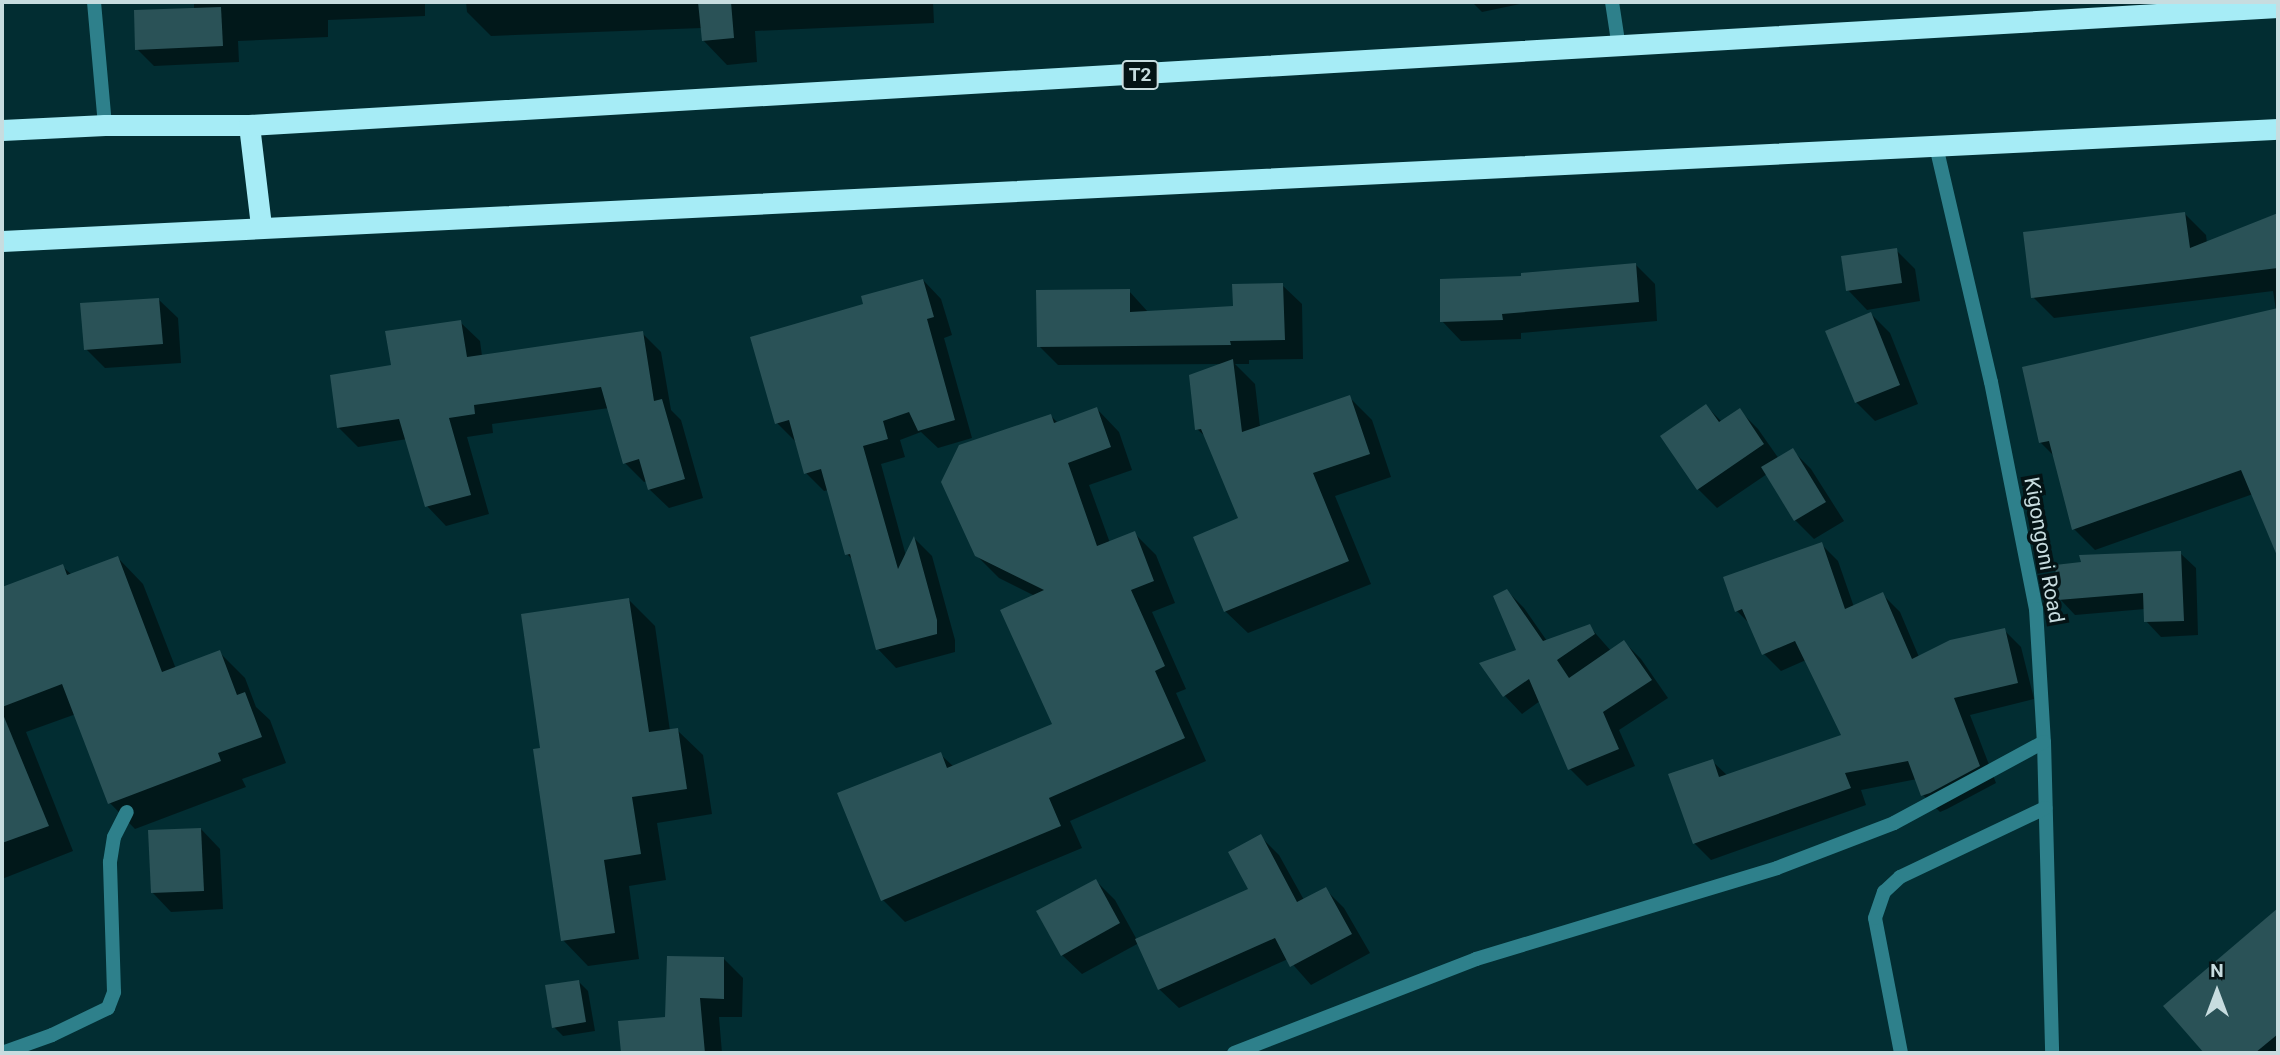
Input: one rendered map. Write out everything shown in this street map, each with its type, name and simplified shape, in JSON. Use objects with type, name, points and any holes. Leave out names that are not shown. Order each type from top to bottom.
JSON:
[{"type":"highway","name":"T2","points":[[2,130],[105,125],[249,125],[1619,48],[1965,23],[2278,7]]},
{"type":"highway","points":[[249,125],[261,226]]},
{"type":"highway","points":[[2,241],[261,226],[2278,129]]},
{"type":"street","points":[[94,2],[105,125]]},
{"type":"street","points":[[1612,2],[1619,48]]},
{"type":"street","name":"Kigongoni Road","points":[[1936,146],[1991,382],[2036,609],[2044,743],[2052,1053]]},
{"type":"street","points":[[1234,1053],[1476,959],[1777,868],[1894,823],[2044,743]]},
{"type":"street","points":[[1901,1053],[1875,918],[1884,892],[1900,877],[2045,808]]},
{"type":"street","points":[[2,1053],[83,1021],[108,1008],[114,992],[110,862],[114,838],[127,812]]},
{"type":"building","points":[[698,2],[731,2],[734,38],[702,41]]},
{"type":"building","points":[[221,7],[223,46],[135,50],[134,10]]},
{"type":"building","points":[[2185,212],[2190,248],[2278,213],[2278,268],[2031,298],[2023,232]]},
{"type":"building","points":[[1897,248],[1902,283],[1846,291],[1841,256]]},
{"type":"building","points":[[1636,263],[1639,302],[1502,314],[1503,320],[1440,322],[1440,279],[1521,276],[1521,273]]},
{"type":"building","points":[[923,279],[934,317],[927,319],[955,420],[918,431],[909,412],[883,421],[888,439],[863,446],[898,569],[914,536],[937,620],[937,634],[876,650],[850,554],[845,555],[821,469],[804,474],[789,420],[775,424],[750,337],[863,304],[861,296]]},
{"type":"building","points":[[1283,283],[1285,340],[1230,341],[1231,345],[1037,347],[1036,290],[1130,289],[1130,312],[1233,306],[1232,284]]},
{"type":"building","points":[[159,298],[163,344],[84,350],[80,303]]},
{"type":"building","points":[[2278,308],[2278,558],[2241,470],[2072,530],[2049,441],[2039,443],[2022,367]]},
{"type":"building","points":[[1871,312],[1900,385],[1855,403],[1825,331]]},
{"type":"building","points":[[461,320],[467,357],[643,331],[654,401],[662,399],[685,479],[648,490],[639,459],[623,464],[601,387],[474,405],[475,414],[449,418],[471,495],[425,507],[399,419],[337,428],[330,375],[391,365],[385,331]]},
{"type":"building","points":[[1233,359],[1242,432],[1350,395],[1370,454],[1313,473],[1349,561],[1224,612],[1193,537],[1238,518],[1201,429],[1195,430],[1189,375]]},
{"type":"building","points":[[1706,404],[1719,422],[1740,408],[1764,444],[1697,490],[1660,436]]},
{"type":"building","points":[[1097,407],[1111,447],[1068,463],[1097,546],[1135,531],[1154,581],[1131,590],[1165,666],[1155,671],[1185,738],[1049,798],[1061,826],[881,901],[837,793],[941,752],[947,768],[1052,724],[1000,610],[1044,590],[975,556],[941,482],[959,445],[1051,414],[1054,423]]},
{"type":"building","points":[[1793,448],[1826,502],[1794,521],[1761,467]]},
{"type":"building","points":[[1822,542],[1845,609],[1883,592],[1912,659],[1950,640],[2005,628],[2018,683],[1954,698],[1980,766],[1930,793],[1921,796],[1908,761],[1845,773],[1851,788],[1693,844],[1668,774],[1713,759],[1719,777],[1841,735],[1795,641],[1762,655],[1742,609],[1735,612],[1723,577]]},
{"type":"building","points":[[2181,551],[2184,621],[2144,622],[2143,593],[2058,600],[2055,565],[2081,562],[2079,555]]},
{"type":"building","points":[[118,556],[162,672],[220,650],[237,695],[245,692],[262,737],[218,753],[221,761],[108,804],[62,684],[2,707],[2,587],[63,564],[67,575]]},
{"type":"building","points":[[1507,589],[1543,641],[1590,624],[1595,634],[1557,660],[1569,678],[1624,640],[1652,680],[1603,712],[1619,749],[1568,770],[1529,679],[1503,697],[1479,663],[1516,650],[1493,596]]},
{"type":"building","points":[[629,598],[649,732],[678,728],[687,789],[632,797],[641,854],[604,860],[615,933],[561,941],[533,749],[540,748],[521,614]]},
{"type":"building","points":[[2,712],[49,826],[2,843]]},
{"type":"building","points":[[201,828],[204,891],[151,893],[148,830]]},
{"type":"building","points":[[1261,834],[1297,902],[1326,887],[1352,934],[1290,967],[1275,938],[1158,990],[1135,939],[1248,889],[1228,852]]},
{"type":"building","points":[[1096,879],[1120,923],[1061,956],[1036,911]]},
{"type":"building","points":[[2278,908],[2278,1034],[2255,1053],[2204,1053],[2163,1006]]},
{"type":"building","points":[[667,956],[724,957],[724,999],[700,998],[705,1053],[621,1053],[618,1021],[665,1017]]},
{"type":"building","points":[[579,980],[586,1022],[552,1028],[545,985]]}]
